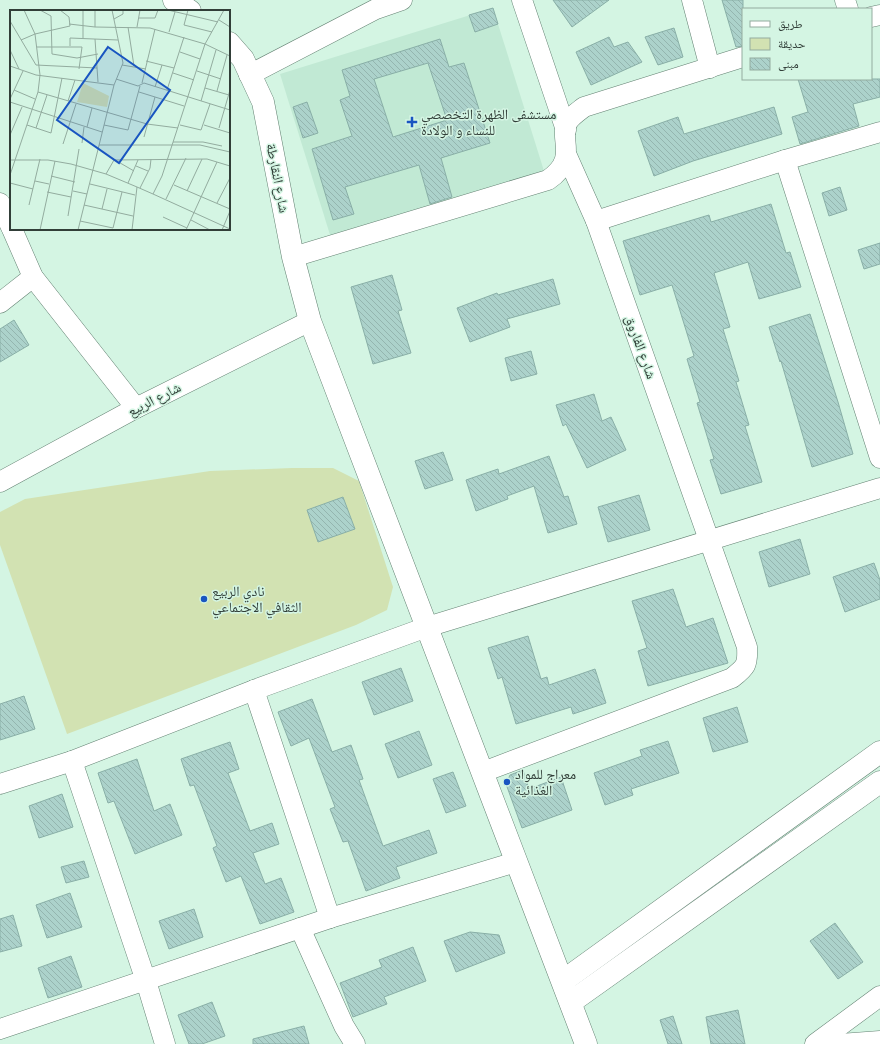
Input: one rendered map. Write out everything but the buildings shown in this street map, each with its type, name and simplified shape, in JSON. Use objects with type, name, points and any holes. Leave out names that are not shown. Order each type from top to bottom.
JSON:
[{"type":"main road","points":[[174,0],[189,10]]},
{"type":"main road","name":"شارع النقارطة","points":[[230,44],[243,59],[263,102],[293,257],[310,321],[586,1044]]},
{"type":"main road","points":[[563,981],[880,752]]},
{"type":"main road","points":[[571,1002],[880,782]]},
{"type":"street","points":[[250,75],[371,4],[402,0]]},
{"type":"street","points":[[522,0],[566,130]]},
{"type":"street","points":[[692,0],[710,68]]},
{"type":"street","points":[[293,257],[548,180],[558,173],[567,156],[566,130],[568,121],[584,107],[742,58]]},
{"type":"street","points":[[596,221],[785,160],[880,132]]},
{"type":"street","name":"شارع الفاروق","points":[[483,772],[732,678],[744,668],[748,662],[746,647],[710,540],[596,221],[567,156]]},
{"type":"street","points":[[785,160],[880,458]]},
{"type":"street","points":[[0,203],[10,226]]},
{"type":"street","points":[[12,230],[33,277],[136,408]]},
{"type":"street","points":[[0,303],[33,277]]},
{"type":"street","name":"شارع الربيع","points":[[0,482],[136,408],[310,321]]},
{"type":"street","points":[[0,784],[72,761],[254,690],[427,627],[880,488]]},
{"type":"street","points":[[254,690],[330,918]]},
{"type":"street","points":[[72,761],[146,981],[165,1044]]},
{"type":"street","points":[[0,1029],[330,918],[516,862]]},
{"type":"street","points":[[300,928],[344,1026],[355,1044]]},
{"type":"street","points":[[815,1044],[880,996]]},
{"type":"street","points":[[840,1044],[880,1041]]},
{"type":"shaded area","name":"مستشفى الظهرة التخصصي للنساء و الولادة","points":[[493,8],[544,171],[331,238],[280,74]]},
{"type":"green space","name":"نادي الربيع الثقافي الاجتماعي","points":[[333,468],[359,481],[393,587],[387,610],[356,625],[67,734],[0,545],[0,512],[25,499],[210,471]]},
{"type":"place","name":"مستشفى الظهرة التخصصي للنساء و الولادة","points":[[412,122]]},
{"type":"place","name":"نادي الربيع الثقافي الاجتماعي","points":[[204,599]]},
{"type":"place","name":"معراج للمواد الغذائية","points":[[507,782]]}]
